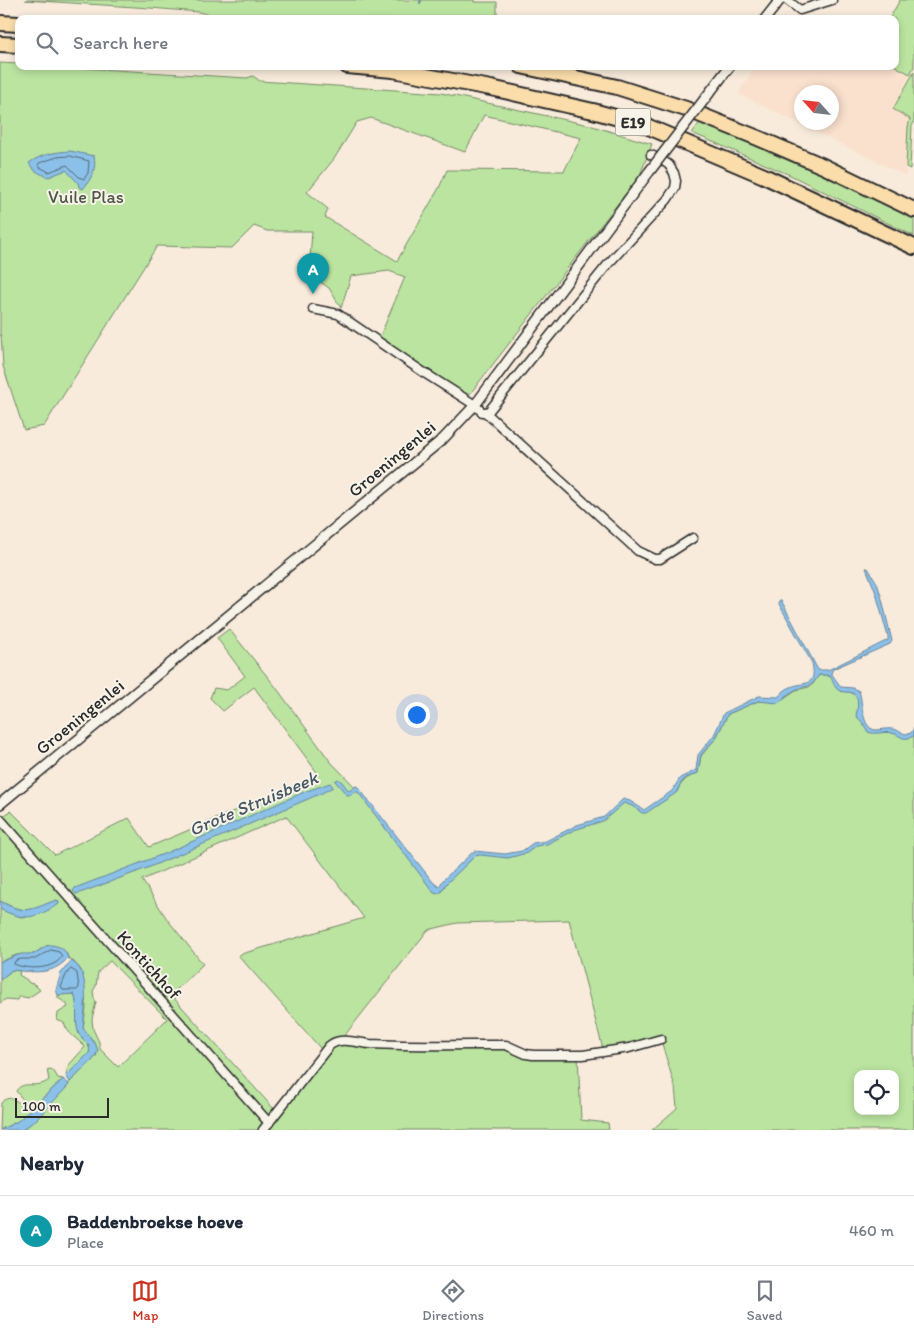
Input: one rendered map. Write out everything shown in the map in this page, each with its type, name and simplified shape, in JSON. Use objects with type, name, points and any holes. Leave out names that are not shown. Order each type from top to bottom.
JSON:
[{"type":"highway","points":[[0,22],[15,24]]},
{"type":"highway","points":[[0,44],[15,45]]},
{"type":"highway","name":"E19","points":[[393,70],[482,86],[593,111],[644,125],[764,176],[914,247]]},
{"type":"highway","name":"E19","points":[[539,70],[617,87],[686,109],[823,166],[914,210]]},
{"type":"street","points":[[769,15],[780,0]]},
{"type":"street","points":[[787,0],[800,10],[832,0]]},
{"type":"street","name":"Groeningenlei","points":[[0,804],[443,439],[475,405],[727,70]]},
{"type":"street","points":[[485,412],[488,412],[609,263],[667,200],[675,188],[674,173],[669,165],[651,155]]},
{"type":"street","points":[[313,309],[338,314],[422,372],[485,412],[638,551],[655,559],[660,559],[693,538]]},
{"type":"street","name":"Kontichhof","points":[[0,819],[269,1123]]},
{"type":"street","points":[[264,1130],[329,1046],[335,1041],[372,1044],[506,1045],[526,1054],[583,1055],[629,1048],[661,1040]]},
{"type":"shaded area","points":[[899,68],[910,74],[893,109],[910,119],[906,176],[812,130],[839,130],[839,85],[794,85],[794,121],[738,94],[753,70],[899,70]]},
{"type":"green space","points":[[25,0],[474,0],[474,2],[497,2],[497,15],[211,15],[199,12]]},
{"type":"green space","points":[[900,0],[914,0],[914,67],[910,74],[899,68],[899,15],[891,15]]},
{"type":"green space","name":"Vuile Plas","points":[[0,63],[15,64],[15,70],[115,70],[247,78],[253,76],[260,81],[441,93],[589,125],[652,144],[640,175],[466,399],[378,341],[405,277],[389,271],[351,276],[341,308],[329,288],[309,274],[312,231],[267,231],[254,226],[232,248],[157,246],[44,426],[24,430],[3,366],[1,335]],"holes":[[[484,115],[581,138],[564,171],[447,170],[439,188],[397,261],[325,217],[328,209],[307,192],[334,159],[357,122],[371,118],[465,152]]]},
{"type":"green space","points":[[914,72],[914,122],[912,126],[910,169],[906,167],[910,119],[893,109]]},
{"type":"green space","points":[[701,121],[820,171],[914,216],[914,236],[790,175],[692,133]]},
{"type":"green space","points":[[229,629],[275,686],[330,761],[356,788],[435,891],[474,853],[505,856],[521,853],[534,845],[546,843],[567,831],[604,818],[626,801],[643,812],[677,792],[685,780],[698,773],[701,756],[716,738],[728,714],[758,701],[778,702],[796,690],[809,687],[819,675],[827,675],[833,679],[834,684],[840,691],[856,693],[858,710],[869,730],[885,731],[905,736],[914,733],[914,1130],[652,1130],[677,1108],[675,1087],[660,1037],[603,1049],[569,920],[457,923],[428,930],[341,1040],[506,1045],[526,1054],[578,1055],[581,1120],[608,1123],[609,1130],[269,1130],[263,1124],[258,1130],[22,1130],[42,1113],[97,1055],[83,1028],[86,1008],[81,970],[68,958],[61,948],[41,949],[34,954],[16,955],[0,962],[0,909],[24,918],[59,902],[57,900],[29,910],[16,908],[0,901],[0,818],[11,811],[55,855],[129,818],[149,847],[319,775],[254,687],[223,711],[210,698],[214,688],[227,690],[245,676],[217,638]],"holes":[[[286,816],[364,918],[238,955],[321,1049],[274,1109],[171,995],[203,964],[167,919],[142,880]],[[110,961],[167,1019],[118,1067],[100,1049],[93,1029],[92,1019],[96,1002],[93,991],[96,986],[98,972]]]},
{"type":"green space","points":[[12,970],[20,971],[19,975],[40,990],[28,998],[19,996],[17,1000],[6,999],[0,1003],[0,980]]},
{"type":"green space","points":[[74,994],[78,1031],[89,1046],[90,1052],[66,1076],[68,1066],[85,1047],[70,1033],[64,1023],[57,1020],[58,1013],[68,1007],[66,1003],[58,998],[58,995]]},
{"type":"green space","points":[[47,1070],[53,1070],[58,1078],[63,1079],[18,1121],[0,1130],[1,1103],[9,1098],[22,1104],[24,1101],[16,1091],[19,1087],[44,1083],[49,1080]]},
{"type":"water","points":[[70,151],[94,156],[93,174],[83,189],[79,187],[78,183],[66,170],[49,177],[37,172],[29,163],[54,153]]},
{"type":"water","points":[[866,568],[868,568],[877,583],[892,641],[890,644],[833,669],[831,673],[841,687],[853,688],[859,691],[863,714],[871,728],[876,730],[892,729],[906,734],[911,733],[914,728],[914,736],[910,738],[889,733],[868,732],[856,716],[857,697],[851,692],[838,690],[831,677],[819,675],[811,685],[793,691],[778,703],[758,701],[728,714],[716,738],[701,755],[698,773],[686,778],[676,793],[646,813],[642,813],[624,803],[603,821],[574,830],[547,844],[536,846],[527,853],[508,858],[475,856],[438,894],[434,893],[358,792],[347,795],[335,781],[338,779],[349,791],[356,786],[358,787],[433,882],[439,887],[443,880],[474,851],[505,854],[522,851],[533,843],[546,841],[577,825],[604,817],[623,799],[644,810],[672,791],[680,778],[696,770],[698,755],[714,735],[724,713],[759,696],[778,697],[792,686],[807,683],[813,677],[812,663],[779,604],[780,600],[818,670],[828,670],[888,640],[876,593]]},
{"type":"water","points":[[330,783],[333,787],[322,793],[150,867],[80,893],[76,894],[73,891],[75,888],[166,853],[304,792]]},
{"type":"water","points":[[56,900],[59,904],[44,913],[30,917],[17,916],[0,909],[0,901],[16,908],[28,910]]},
{"type":"water","points":[[51,945],[60,947],[66,952],[68,958],[62,964],[42,972],[12,970],[0,980],[0,962],[21,954],[34,954]]},
{"type":"water","points":[[71,961],[82,972],[84,981],[83,1028],[96,1045],[98,1051],[93,1060],[70,1082],[66,1076],[90,1050],[79,1034],[74,994],[58,995],[56,990],[61,973]]},
{"type":"water","points":[[63,1079],[69,1084],[68,1086],[36,1120],[22,1130],[0,1130],[18,1121]]},
{"type":"place","name":"Baddenbroekse hoeve","points":[[313,294]]},
{"type":"water label","name":"Grote Struisbeek","points":[[253,803]]}]
